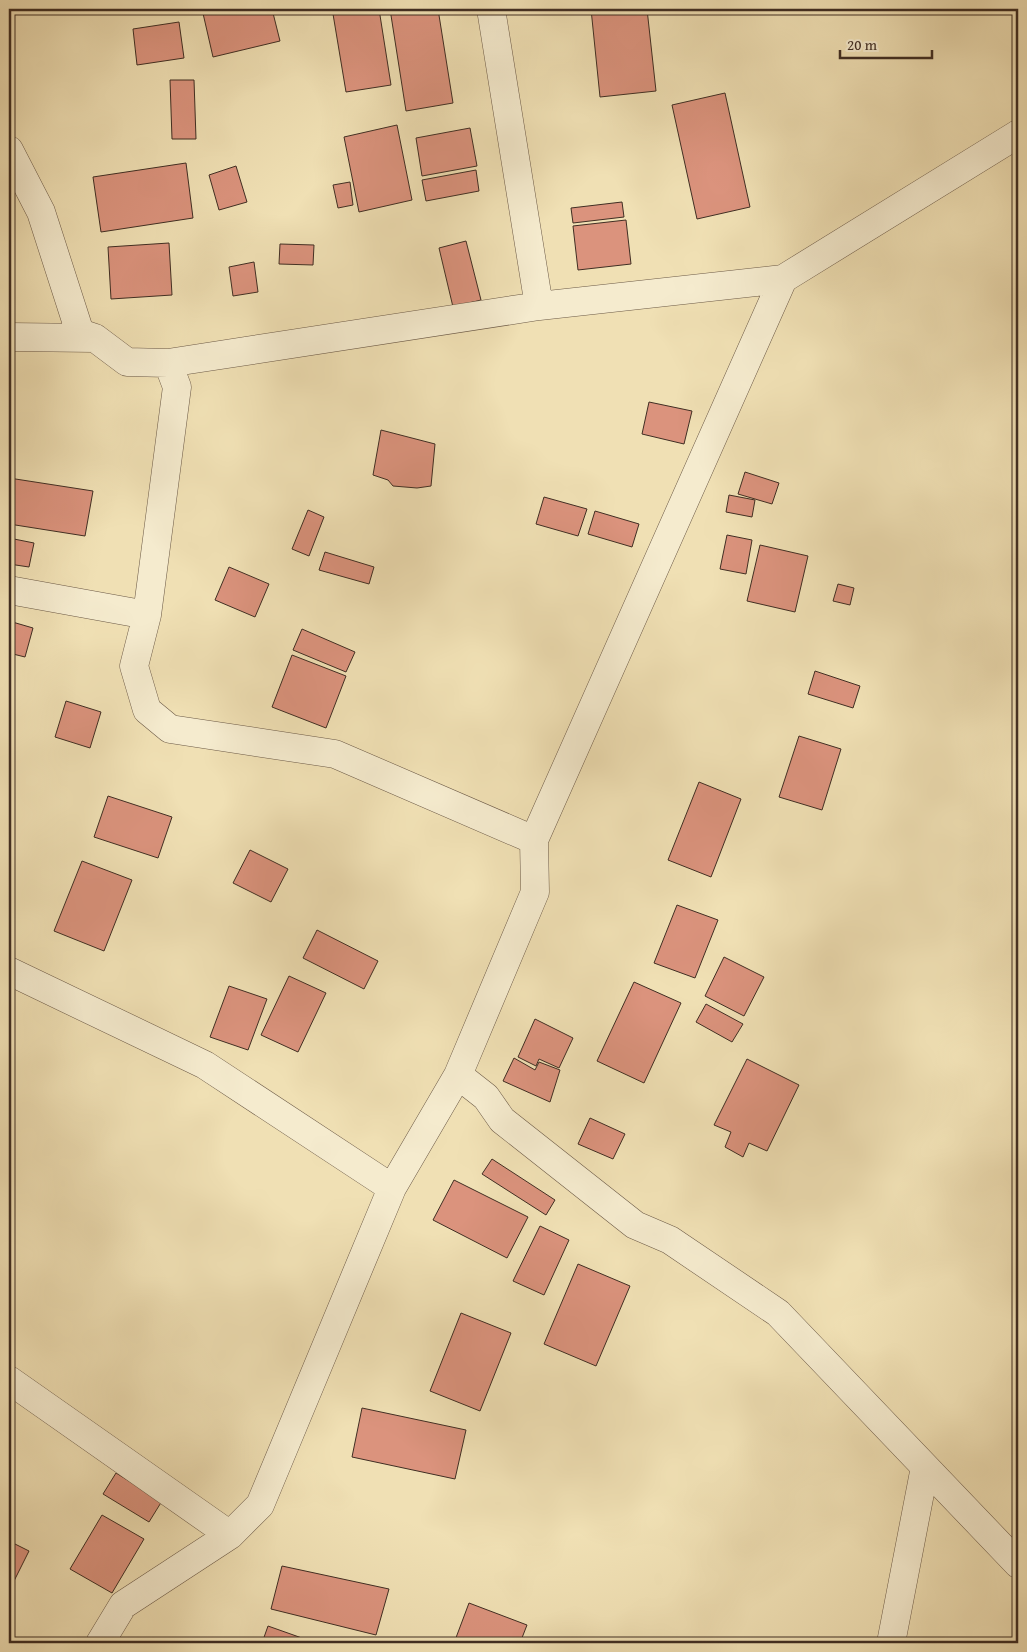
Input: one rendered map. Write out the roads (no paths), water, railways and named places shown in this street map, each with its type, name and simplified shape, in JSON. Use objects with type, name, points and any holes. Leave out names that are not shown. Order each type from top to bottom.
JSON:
[{"type":"street","points":[[491,9],[539,306]]},
{"type":"street","points":[[9,150],[40,212],[80,333],[95,338],[127,362],[168,363],[539,306],[783,279],[1018,134]]},
{"type":"street","points":[[100,1643],[123,1605],[230,1535],[260,1505],[392,1188],[458,1075],[535,892],[534,840],[783,279]]},
{"type":"street","points":[[9,337],[95,338]]},
{"type":"street","points":[[168,363],[177,387],[147,616],[134,666],[147,710],[170,729],[335,754],[534,840]]},
{"type":"street","points":[[9,590],[147,616]]},
{"type":"street","points":[[9,971],[205,1065],[392,1188]]},
{"type":"street","points":[[458,1075],[486,1098],[502,1120],[635,1226],[670,1240],[778,1313],[1018,1564]]},
{"type":"street","points":[[9,1380],[230,1535]]},
{"type":"street","points":[[891,1643],[925,1467]]}]
